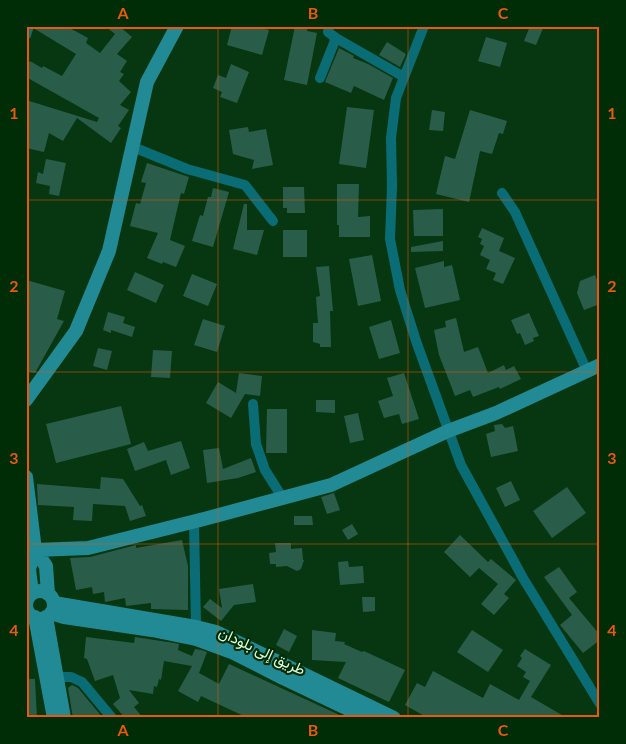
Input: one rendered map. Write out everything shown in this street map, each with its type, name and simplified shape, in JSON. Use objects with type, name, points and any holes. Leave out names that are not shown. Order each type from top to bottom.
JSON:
[{"type":"main road","points":[[27,394],[76,331],[98,278],[109,251],[147,82],[177,26]]},
{"type":"main road","points":[[35,550],[88,548],[331,485],[448,431],[496,413],[600,365]]},
{"type":"main road","points":[[26,477],[35,550],[28,569],[28,611],[47,609],[196,626],[216,632],[394,718]]},
{"type":"main road","points":[[35,550],[46,566],[54,718]]},
{"type":"main road","points":[[28,600],[40,591],[47,609],[56,677],[64,718]]},
{"type":"main road","name":"طريق إلى بلودان","points":[[47,609],[64,617],[152,630],[196,640],[234,653],[360,716]]},
{"type":"street","points":[[26,35],[29,26]]},
{"type":"street","points":[[329,26],[328,32],[336,38],[404,77]]},
{"type":"street","points":[[424,26],[396,98],[391,138],[390,239],[400,290],[416,341],[461,465],[523,578],[600,704]]},
{"type":"street","points":[[320,78],[336,38]]},
{"type":"street","points":[[133,147],[187,170],[245,185],[273,221]]},
{"type":"street","points":[[502,193],[515,212],[587,371]]},
{"type":"street","points":[[253,404],[256,444],[264,470],[282,497]]},
{"type":"street","points":[[194,522],[196,626]]},
{"type":"street","points":[[56,677],[71,676],[82,682],[112,718]]},
{"type":"building","points":[[36,26],[66,26],[88,38],[86,43],[100,53],[115,34],[105,26],[119,26],[132,37],[117,54],[127,61],[120,72],[124,74],[119,81],[131,92],[120,105],[129,110],[118,126],[121,128],[111,143],[77,118],[63,141],[49,133],[44,152],[26,148],[26,100],[97,122],[99,118],[26,77],[26,68],[30,61],[62,76],[76,54],[35,29]]},
{"type":"building","points":[[232,26],[254,26],[269,30],[262,55],[227,45]]},
{"type":"building","points":[[295,26],[308,26],[307,31],[317,33],[307,85],[284,80]]},
{"type":"building","points":[[530,26],[544,26],[536,45],[524,41]]},
{"type":"building","points":[[486,37],[507,43],[500,67],[478,61]]},
{"type":"building","points":[[387,42],[406,54],[400,67],[379,55]]},
{"type":"building","points":[[339,48],[354,56],[353,58],[393,78],[384,100],[354,86],[351,93],[325,82]]},
{"type":"building","points":[[231,64],[249,72],[237,103],[220,97],[222,92],[213,88],[218,75],[226,78]]},
{"type":"building","points":[[347,107],[374,110],[366,168],[339,164]]},
{"type":"building","points":[[432,110],[445,112],[443,131],[429,130]]},
{"type":"building","points":[[470,110],[507,121],[503,134],[499,133],[492,154],[480,151],[469,202],[436,194],[445,156],[455,159]]},
{"type":"building","points":[[248,127],[249,132],[266,129],[273,165],[252,169],[254,160],[233,154],[229,130]]},
{"type":"building","points":[[46,159],[66,163],[59,196],[49,194],[50,186],[36,183],[38,172],[43,174]]},
{"type":"building","points":[[147,163],[189,177],[184,194],[181,193],[170,240],[185,246],[176,267],[147,258],[158,233],[130,226],[136,203],[140,204],[146,183],[141,182]]},
{"type":"building","points":[[337,184],[359,184],[358,217],[370,216],[370,237],[339,237],[339,225],[337,225]]},
{"type":"building","points":[[283,187],[304,187],[305,213],[287,213],[287,208],[283,208]]},
{"type":"building","points":[[213,188],[229,192],[213,247],[192,241],[200,215],[203,216],[208,197],[211,197]]},
{"type":"building","points":[[244,204],[247,204],[247,230],[264,230],[257,255],[233,249]]},
{"type":"building","points":[[443,209],[443,236],[414,236],[413,210]]},
{"type":"building","points":[[482,228],[504,238],[499,251],[515,258],[503,284],[493,280],[496,273],[486,269],[490,260],[480,255],[484,246],[480,244],[482,239],[478,237]]},
{"type":"building","points":[[283,230],[307,230],[307,257],[283,257]]},
{"type":"building","points":[[443,241],[443,251],[411,252],[411,247]]},
{"type":"building","points":[[372,255],[381,301],[358,306],[349,259]]},
{"type":"building","points":[[444,261],[444,267],[452,265],[460,300],[425,308],[415,268]]},
{"type":"building","points":[[329,266],[333,311],[330,311],[331,347],[320,347],[320,344],[313,342],[313,323],[318,323],[316,297],[320,296],[316,267]]},
{"type":"building","points":[[135,272],[164,285],[156,303],[127,290]]},
{"type":"building","points":[[192,274],[217,284],[208,306],[183,296]]},
{"type":"building","points":[[595,275],[600,287],[600,304],[584,310],[577,293],[580,281]]},
{"type":"building","points":[[26,280],[65,291],[57,319],[64,321],[35,373],[26,371]]},
{"type":"building","points":[[108,312],[125,317],[123,323],[135,327],[132,337],[111,330],[111,333],[103,330]]},
{"type":"building","points":[[529,313],[539,336],[533,338],[534,341],[525,345],[520,333],[517,334],[511,320]]},
{"type":"building","points":[[456,318],[464,352],[478,347],[488,373],[504,365],[506,370],[514,366],[521,379],[500,389],[499,387],[473,397],[470,390],[455,396],[439,355],[434,330],[446,327],[445,321]]},
{"type":"building","points":[[203,319],[225,326],[217,352],[194,345]]},
{"type":"building","points":[[391,320],[400,353],[379,359],[369,327]]},
{"type":"building","points":[[98,348],[112,351],[107,370],[93,366]]},
{"type":"building","points":[[153,350],[172,351],[170,378],[151,377]]},
{"type":"building","points":[[239,373],[262,376],[260,396],[245,394],[231,418],[206,403],[218,382],[236,393]]},
{"type":"building","points":[[404,373],[419,419],[402,424],[399,414],[384,418],[378,401],[393,396],[387,378]]},
{"type":"building","points":[[316,400],[335,400],[335,413],[316,412]]},
{"type":"building","points":[[121,406],[131,444],[56,463],[46,424]]},
{"type":"building","points":[[267,409],[287,409],[287,453],[266,453]]},
{"type":"building","points":[[358,413],[364,440],[350,443],[344,416]]},
{"type":"building","points":[[502,424],[505,428],[513,426],[518,451],[491,457],[486,434],[495,431],[494,425]]},
{"type":"building","points":[[181,441],[190,468],[171,475],[166,460],[135,471],[127,449],[144,442],[148,451]]},
{"type":"building","points":[[219,448],[223,469],[251,458],[256,472],[238,478],[207,483],[203,450]]},
{"type":"building","points":[[101,477],[123,479],[140,506],[142,505],[146,516],[130,521],[125,506],[93,504],[92,521],[73,520],[74,507],[38,505],[37,484],[100,489]]},
{"type":"building","points":[[511,481],[520,500],[505,507],[496,488]]},
{"type":"building","points":[[567,487],[586,513],[552,538],[533,511]]},
{"type":"building","points":[[334,493],[340,510],[327,514],[321,497]]},
{"type":"building","points":[[294,516],[312,516],[313,525],[294,525]]},
{"type":"building","points":[[352,524],[358,534],[348,540],[342,530]]},
{"type":"building","points":[[460,535],[488,562],[491,559],[516,580],[504,594],[509,598],[494,615],[481,604],[498,584],[479,568],[470,577],[444,552]]},
{"type":"building","points":[[182,540],[188,566],[188,610],[151,609],[151,603],[126,606],[125,598],[105,602],[104,592],[93,594],[92,587],[76,590],[70,558],[90,557],[136,545],[136,548]]},
{"type":"building","points":[[275,543],[291,543],[291,549],[302,548],[304,560],[301,569],[297,571],[287,566],[276,567],[276,564],[270,564],[269,553],[276,552]]},
{"type":"building","points":[[348,561],[349,567],[363,566],[364,583],[340,585],[338,562]]},
{"type":"building","points":[[559,567],[577,592],[569,598],[600,635],[600,640],[583,653],[560,625],[572,615],[544,577]]},
{"type":"building","points":[[253,584],[256,602],[234,605],[221,621],[203,607],[210,599],[222,608],[219,589]]},
{"type":"building","points":[[362,597],[375,597],[375,611],[363,612]]},
{"type":"building","points":[[284,629],[297,636],[289,652],[276,645]]},
{"type":"building","points":[[312,630],[336,633],[335,641],[345,642],[344,644],[405,670],[389,702],[338,678],[346,662],[312,660]]},
{"type":"building","points":[[472,630],[503,650],[488,672],[457,652]]},
{"type":"building","points":[[86,637],[134,643],[135,637],[174,643],[179,644],[178,650],[192,656],[195,649],[201,650],[207,652],[199,673],[219,684],[229,664],[346,718],[248,718],[201,696],[198,702],[178,691],[192,666],[164,661],[161,680],[159,679],[157,687],[154,686],[153,694],[129,690],[139,703],[134,707],[143,718],[125,718],[113,704],[120,698],[113,675],[95,681],[87,659],[84,658]]},
{"type":"building","points":[[525,649],[551,665],[531,697],[567,718],[428,718],[405,705],[417,683],[425,687],[433,671],[483,698],[490,684],[519,700],[530,681],[523,677],[526,672],[517,666],[522,658],[520,656]]},
{"type":"building","points":[[26,679],[35,679],[37,718],[26,718]]},
{"type":"building","points":[[72,685],[78,688],[103,718],[73,718],[68,688]]}]
